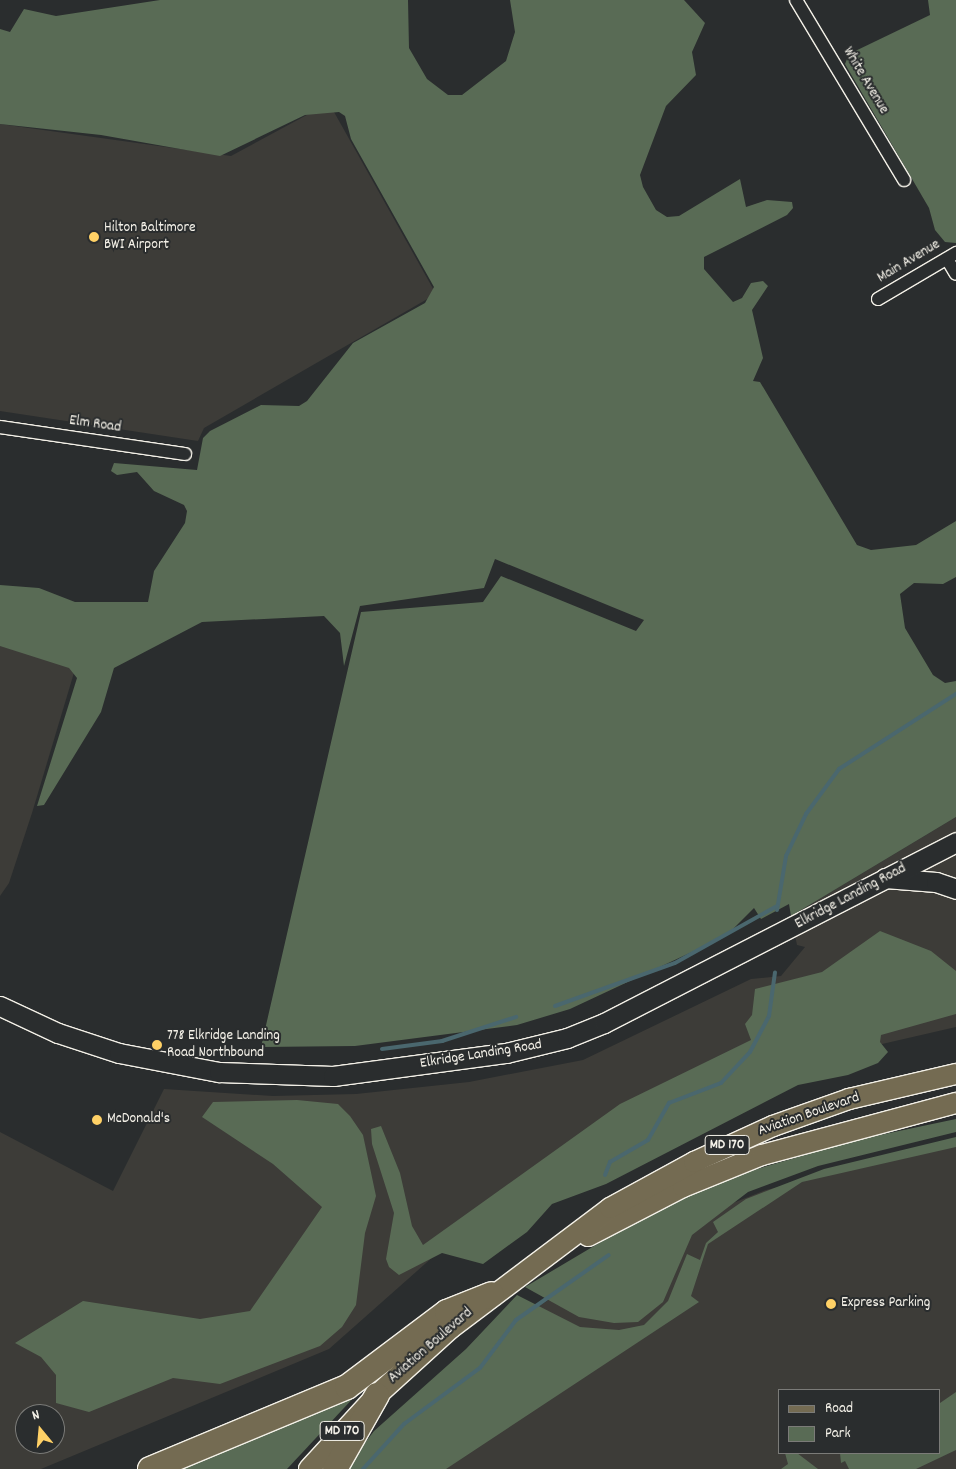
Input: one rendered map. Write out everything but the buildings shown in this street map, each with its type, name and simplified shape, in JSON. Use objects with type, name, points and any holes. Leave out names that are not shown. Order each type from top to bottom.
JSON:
[{"type":"highway","points":[[150,1469],[346,1388],[447,1312],[492,1294]]},
{"type":"highway","points":[[335,1469],[377,1395]]},
{"type":"main road","name":"Elkridge Landing Road","points":[[0,1006],[58,1033],[119,1053],[219,1072],[333,1076],[489,1056],[544,1045],[592,1028],[956,842]]},
{"type":"main road","points":[[885,878],[936,882],[956,889]]},
{"type":"main road","points":[[903,1086],[956,1064]]},
{"type":"main road","name":"Aviation Boulevard","points":[[309,1469],[377,1395],[492,1294],[569,1242],[610,1208],[721,1148],[813,1111],[903,1086],[956,1074]]},
{"type":"main road","name":"Aviation Boulevard","points":[[569,1242],[762,1155],[956,1103]]},
{"type":"main road","points":[[927,1110],[956,1112]]},
{"type":"street","name":"White Avenue","points":[[796,0],[904,180]]},
{"type":"street","points":[[951,256],[956,274]]},
{"type":"street","name":"Main Avenue","points":[[878,299],[951,256]]},
{"type":"street","name":"Elm Road","points":[[0,427],[185,454]]},
{"type":"shaded area","points":[[329,103],[436,294],[204,428],[198,441],[0,411],[0,124],[231,156]]},
{"type":"shaded area","points":[[0,617],[79,656],[9,883],[0,896]]},
{"type":"shaded area","points":[[956,817],[956,1027],[856,1050],[443,1248],[329,1349],[41,1469],[0,1469],[0,1132],[113,1191],[164,1089],[273,1096],[356,1094],[469,1082],[583,1060],[751,979],[781,976],[805,947],[797,945],[791,916]]},
{"type":"shaded area","name":"Express Parking","points":[[956,1143],[956,1469],[363,1469],[533,1310],[584,1277],[700,1216],[766,1190]]},
{"type":"green space","points":[[160,0],[408,0],[409,48],[427,79],[448,95],[462,95],[506,61],[515,32],[510,0],[684,0],[705,23],[692,52],[696,75],[666,106],[640,175],[643,187],[656,210],[667,217],[679,216],[740,179],[746,207],[767,200],[792,202],[793,208],[787,215],[704,257],[704,269],[733,302],[742,298],[751,283],[763,281],[768,286],[752,310],[763,358],[753,381],[760,382],[857,545],[871,550],[916,545],[956,521],[956,577],[943,584],[914,583],[900,594],[905,628],[933,675],[945,683],[956,681],[956,817],[791,916],[789,904],[761,919],[754,908],[726,936],[570,1009],[517,1025],[355,1046],[261,1047],[361,612],[483,602],[501,576],[636,631],[644,620],[495,559],[484,588],[360,606],[344,666],[340,633],[324,616],[202,622],[114,668],[101,712],[44,805],[37,806],[77,678],[69,668],[0,646],[0,585],[39,588],[75,602],[148,602],[154,571],[185,523],[187,511],[184,505],[154,491],[137,472],[117,475],[111,471],[114,463],[197,470],[203,438],[210,431],[261,405],[299,406],[307,401],[353,343],[425,303],[434,287],[351,139],[345,116],[339,112],[305,115],[220,156],[101,135],[0,124],[0,29],[10,32],[24,9],[56,16]]},
{"type":"green space","points":[[928,0],[956,0],[956,243],[945,242],[935,230],[929,208],[845,64],[849,54],[930,15]]},
{"type":"green space","points":[[880,931],[931,951],[956,971],[956,1014],[881,1035],[880,1042],[888,1052],[878,1063],[848,1075],[798,1085],[606,1184],[552,1204],[527,1232],[483,1264],[442,1253],[399,1275],[389,1267],[386,1259],[394,1213],[372,1144],[371,1129],[381,1126],[400,1173],[412,1226],[423,1245],[620,1104],[751,1040],[745,1024],[752,1015],[755,989],[822,972]]},
{"type":"green space","points":[[297,1100],[338,1104],[350,1116],[363,1135],[376,1196],[365,1233],[356,1305],[342,1327],[320,1346],[220,1384],[173,1378],[89,1412],[56,1403],[56,1375],[41,1357],[15,1343],[83,1301],[200,1319],[250,1311],[322,1207],[273,1164],[202,1117],[213,1102]]},
{"type":"green space","points":[[956,1119],[956,1132],[818,1166],[748,1192],[692,1235],[663,1302],[638,1322],[614,1323],[579,1317],[525,1287],[658,1208],[740,1174],[856,1140]]},
{"type":"green space","points":[[956,1137],[956,1147],[802,1182],[708,1244],[691,1296],[699,1302],[446,1469],[345,1469],[374,1431],[466,1349],[517,1295],[580,1327],[619,1330],[644,1325],[668,1301],[687,1254],[700,1260],[706,1243],[718,1232],[713,1222],[746,1199],[824,1169]]},
{"type":"green space","points":[[956,1392],[956,1450],[916,1469],[849,1469],[845,1461],[841,1463],[840,1454],[941,1454],[941,1402]]},
{"type":"green space","points":[[357,1394],[287,1469],[169,1469]]},
{"type":"green space","points":[[785,1454],[798,1454],[818,1469],[781,1469],[788,1464]]},
{"type":"waterway","points":[[777,910],[786,856],[806,814],[839,769],[956,694]]},
{"type":"waterway","points":[[555,1006],[675,963],[777,906]]},
{"type":"waterway","points":[[605,1175],[610,1162],[648,1140],[669,1103],[721,1083],[750,1052],[769,1016],[775,972]]},
{"type":"waterway","points":[[382,1049],[442,1041],[516,1017]]},
{"type":"waterway","points":[[363,1469],[404,1424],[480,1368],[516,1320],[609,1255]]},
{"type":"place","name":"Hilton Baltimore BWI Airport","points":[[94,237]]},
{"type":"place","name":"778 Elkridge Landing Road Northbound","points":[[157,1045]]},
{"type":"place","name":"McDonald's","points":[[97,1120]]},
{"type":"place","name":"Express Parking","points":[[831,1304]]}]
